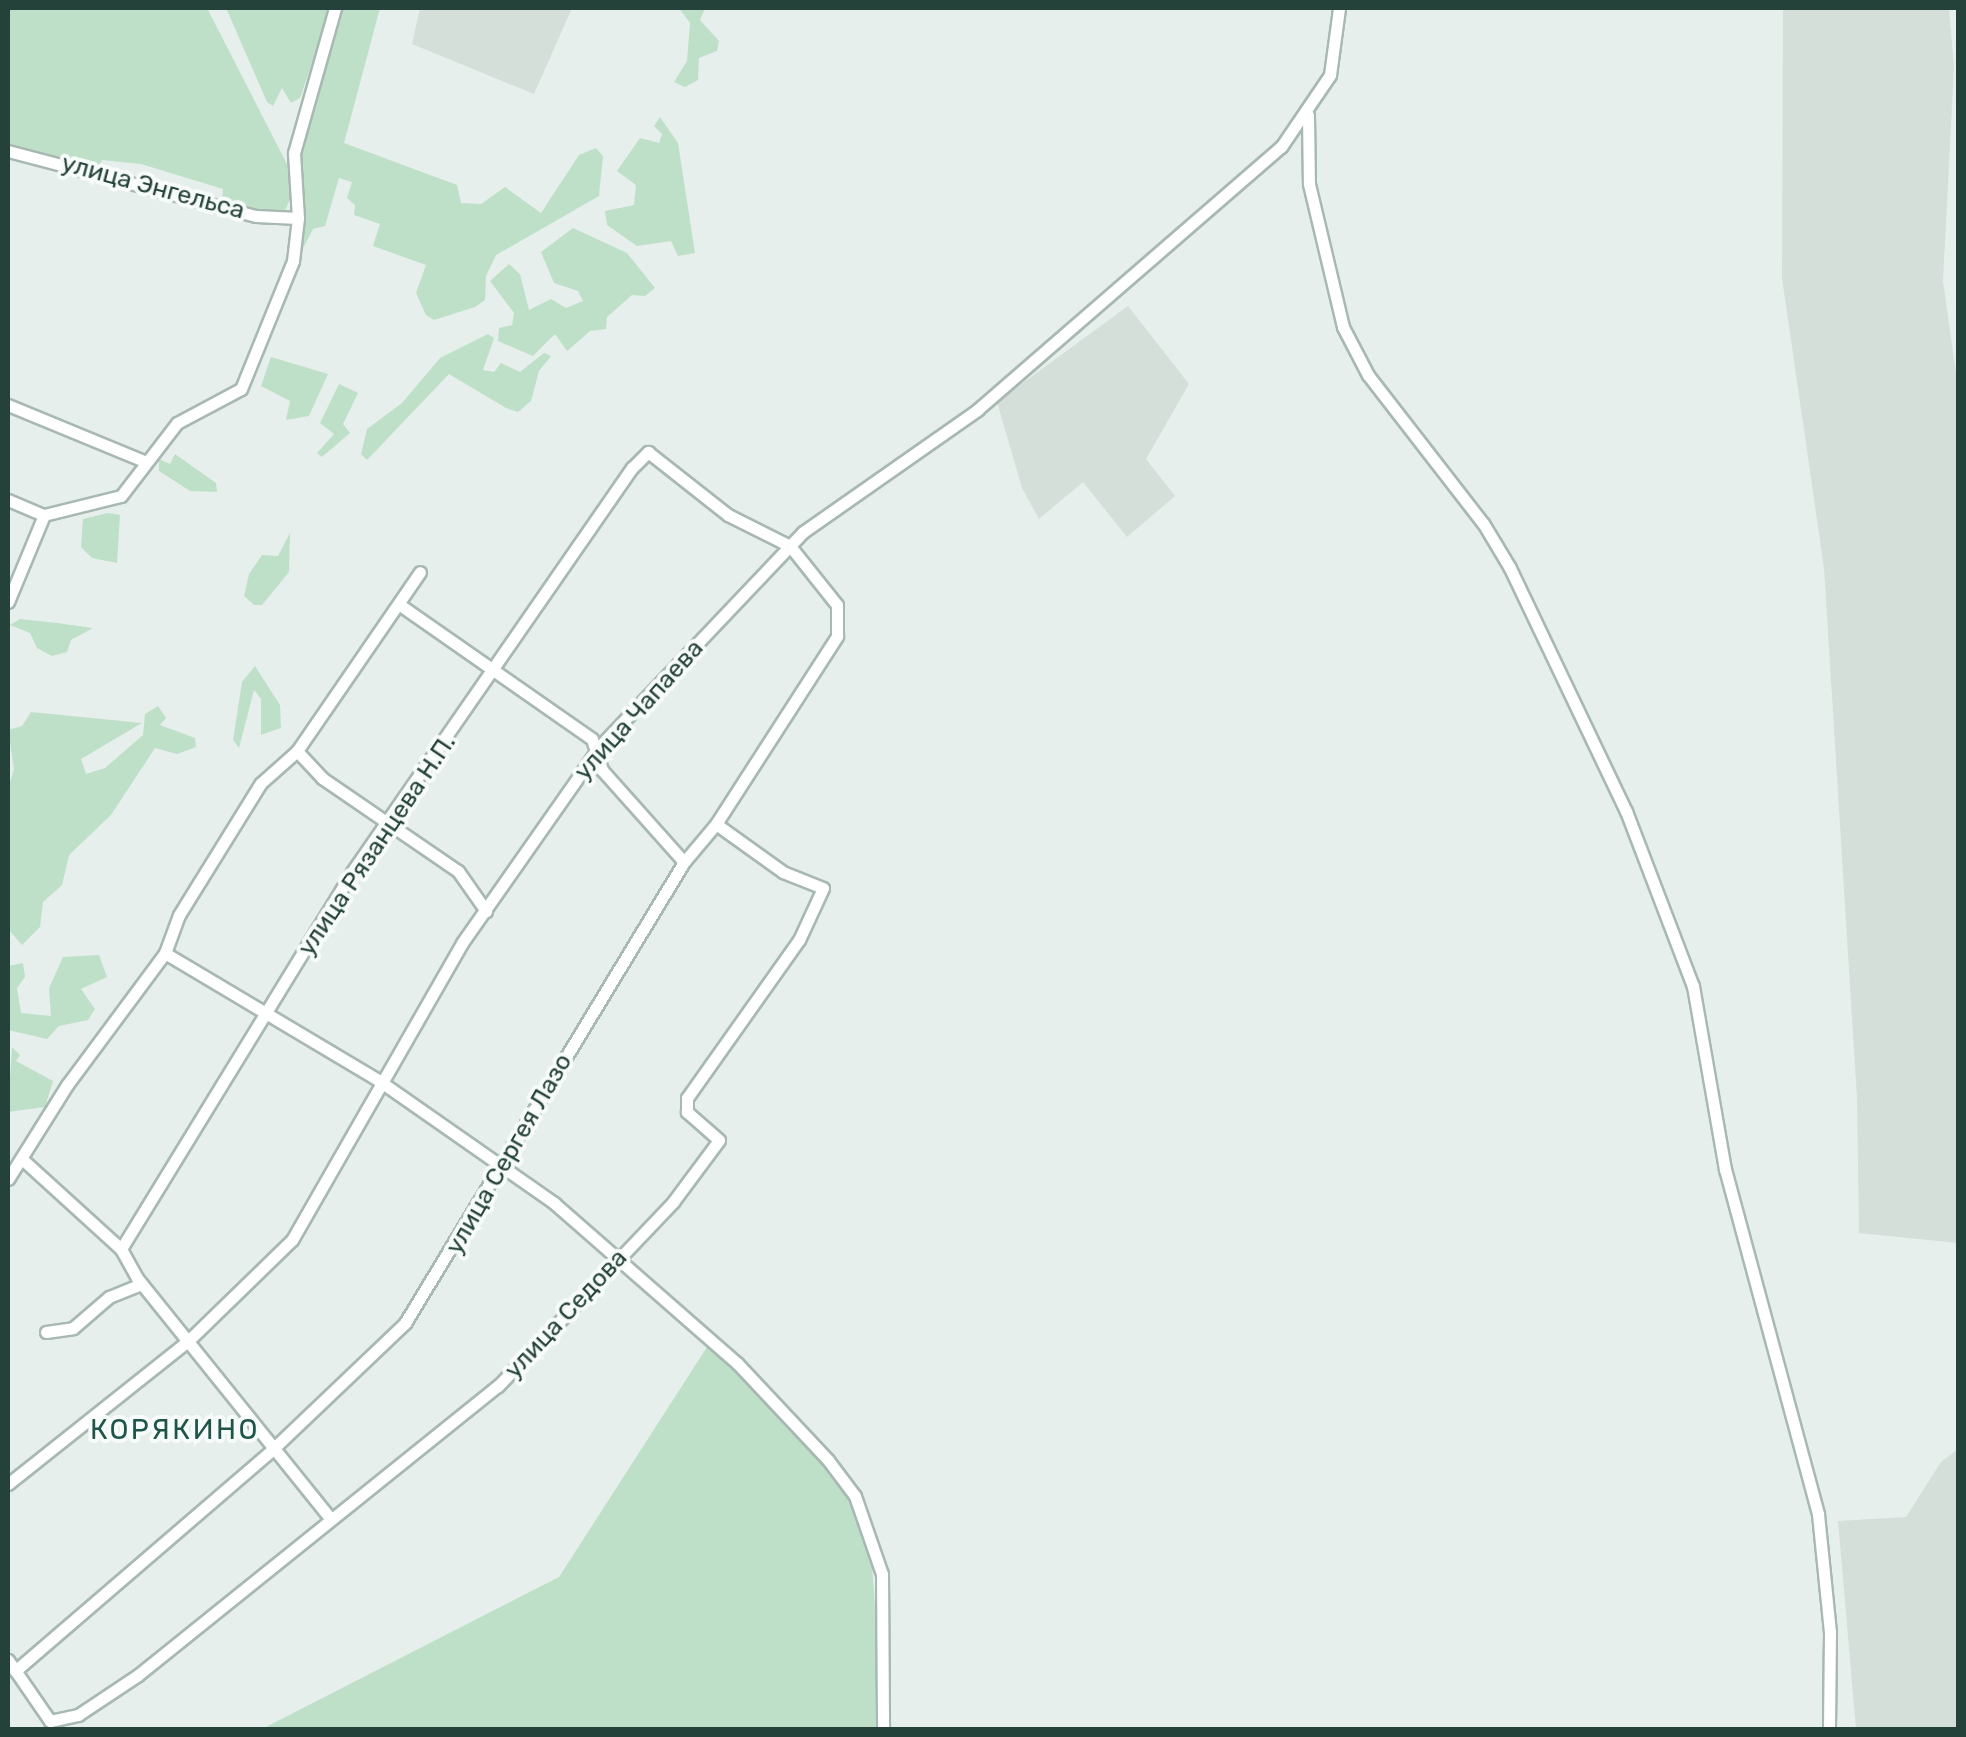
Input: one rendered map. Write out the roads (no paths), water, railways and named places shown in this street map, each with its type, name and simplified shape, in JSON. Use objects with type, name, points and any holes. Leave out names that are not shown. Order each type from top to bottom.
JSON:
[{"type":"street","points":[[8,500],[44,515],[106,505],[132,484],[144,461],[192,412],[241,389],[293,261],[298,218],[296,141],[335,8]]},
{"type":"street","name":"улица Чапаева","points":[[8,1484],[189,1340],[292,1240],[378,1080],[486,911],[596,753],[790,546],[977,410],[1135,279],[1308,115],[1330,75],[1339,8]]},
{"type":"street","points":[[1308,115],[1310,184],[1343,327],[1368,375],[1483,523],[1510,568],[1626,811],[1693,986],[1725,1169],[1818,1514],[1830,1632],[1829,1730]]},
{"type":"street","name":"улица Энгельса","points":[[8,152],[256,216],[298,218]]},
{"type":"street","points":[[8,405],[144,461]]},
{"type":"street","name":"улица Рязанцева Н.П.","points":[[121,1249],[387,822],[648,452],[728,515],[790,546]]},
{"type":"street","points":[[8,602],[44,515]]},
{"type":"street","name":"улица Сергея Лазо","points":[[16,1671],[274,1447],[406,1323],[684,862],[716,824],[841,627],[837,605],[790,546]]},
{"type":"street","points":[[8,1179],[66,1085],[165,952],[169,933],[240,814],[261,784],[297,750],[420,572]]},
{"type":"street","points":[[400,605],[592,739],[602,770],[684,862]]},
{"type":"street","points":[[297,750],[322,778],[458,871],[486,911]]},
{"type":"street","name":"улица Седова","points":[[16,1671],[50,1720],[78,1716],[138,1675],[329,1517],[498,1386],[673,1202],[719,1140],[687,1112],[687,1098],[799,940],[823,888],[783,872],[716,824]]},
{"type":"street","points":[[165,952],[270,1010],[296,1034],[378,1080],[500,1164],[738,1363],[856,1496],[882,1574],[883,1730]]},
{"type":"street","points":[[22,1159],[121,1249],[142,1284],[329,1517]]},
{"type":"street","points":[[46,1332],[73,1328],[109,1297],[142,1284]]},
{"type":"street","points":[[8,1660],[16,1671]]},
{"type":"district","name":"КОРЯКИНО","points":[[175,1430]]}]
